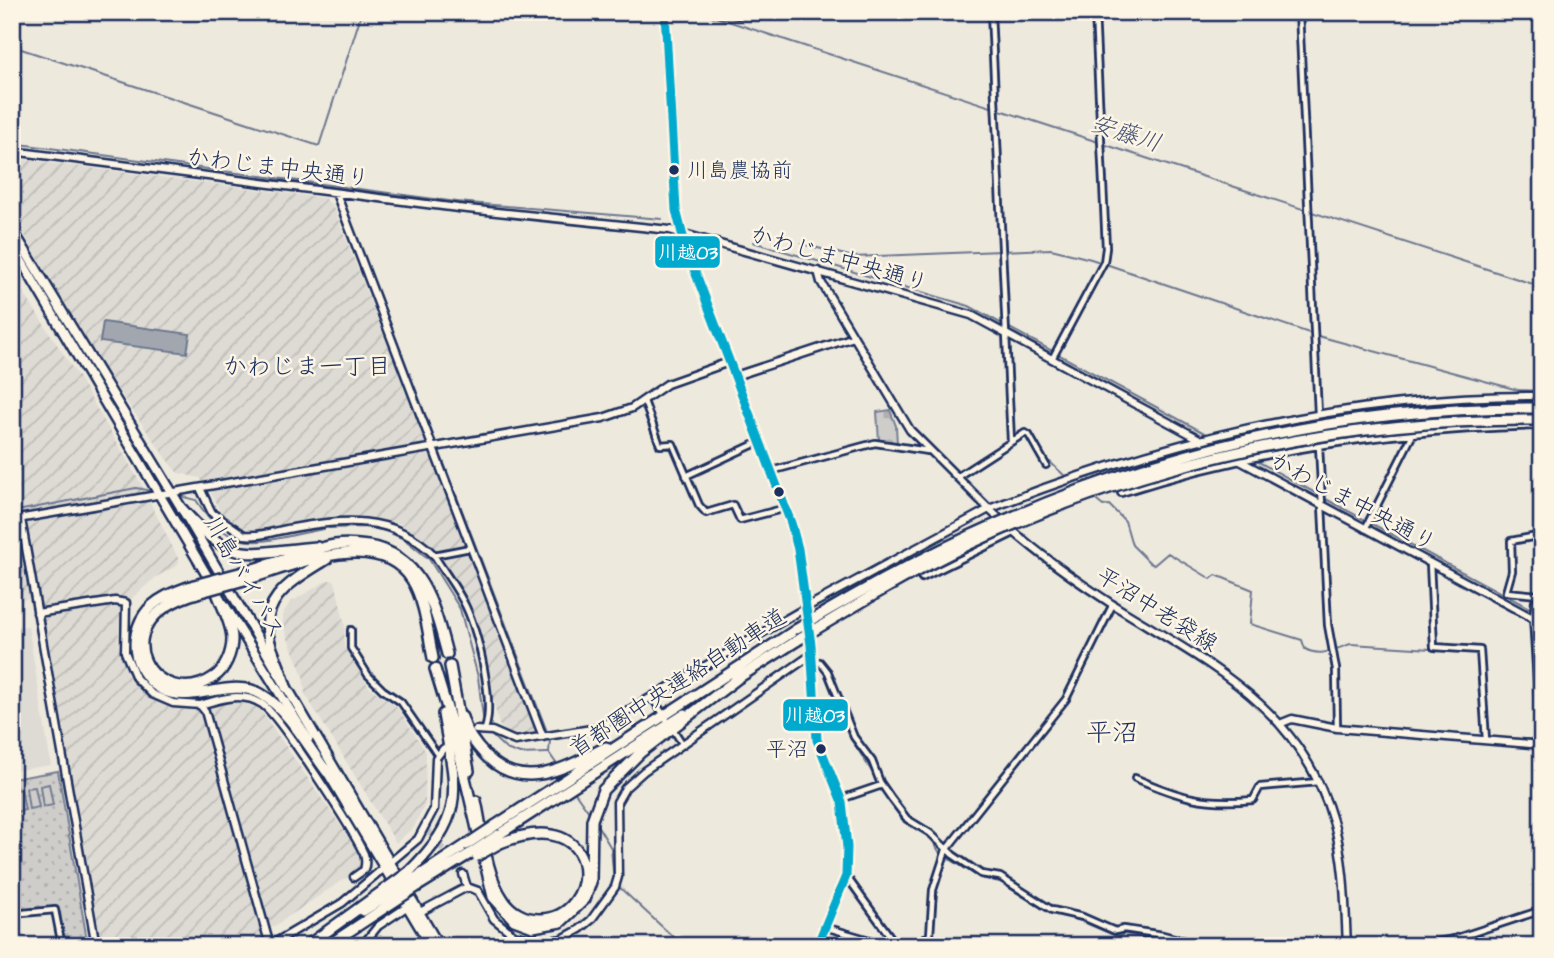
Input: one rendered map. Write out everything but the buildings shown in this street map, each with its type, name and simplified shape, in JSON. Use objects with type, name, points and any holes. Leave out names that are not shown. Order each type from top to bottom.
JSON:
[{"type":"highway","name":"川島バイパス","points":[[12,229],[167,494],[217,593],[327,772],[420,912],[439,946]]},
{"type":"highway","name":"川島バイパス","points":[[12,245],[167,494],[182,509],[388,864],[431,946]]},
{"type":"highway","name":"首都圏中央連絡自動車道","points":[[327,946],[415,882],[498,834],[619,744],[669,723],[797,629],[966,535],[1039,503],[1158,463],[1241,441],[1343,422],[1466,410],[1542,408]]},
{"type":"highway","name":"首都圏中央連絡自動車道","points":[[569,783],[798,640],[892,585],[971,544],[1043,513],[1160,473],[1282,443],[1365,430],[1467,421],[1542,420]]},
{"type":"highway","points":[[182,509],[202,531],[238,554],[355,545],[384,549],[406,561],[424,584],[447,654]]},
{"type":"highway","points":[[246,575],[327,546]]},
{"type":"highway","points":[[327,772],[281,711],[263,695],[242,690],[183,696],[160,688],[146,677],[137,659],[135,644],[145,613],[175,591],[195,589],[352,552],[379,556],[412,580],[433,658]]},
{"type":"highway","points":[[286,687],[268,634],[269,609],[274,598],[293,580],[331,556]]},
{"type":"highway","points":[[195,589],[159,608],[144,630],[143,654],[151,670],[163,680],[184,688],[205,683],[218,674],[226,662],[232,637],[217,593]]},
{"type":"highway","points":[[450,666],[464,725],[477,747],[506,772],[537,776],[554,772],[609,745],[619,744]]},
{"type":"highway","points":[[435,669],[454,731],[493,897],[514,920],[533,927],[552,926],[579,909],[591,882],[593,816],[603,790],[669,723]]},
{"type":"highway","points":[[415,882],[443,834],[452,807],[454,777],[439,684]]},
{"type":"highway","points":[[309,944],[468,853],[498,834],[521,835],[544,831],[568,841],[577,851],[584,873],[581,893],[575,904],[561,915],[540,919],[519,914],[502,898],[494,880],[473,788],[460,729],[458,705]]},
{"type":"main road","points":[[665,12],[676,210],[681,233],[786,508],[798,549],[807,607],[817,740],[840,799],[846,832],[846,876],[817,946]]},
{"type":"street","points":[[714,12],[738,15],[789,12]]},
{"type":"street","points":[[991,12],[1011,441]]},
{"type":"street","points":[[1052,359],[1104,262],[1106,248],[1095,12]]},
{"type":"street","points":[[1299,12],[1318,414]]},
{"type":"street","name":"かわじま中央通り","points":[[12,151],[458,208],[649,226],[971,315],[1430,563],[1534,613],[1542,623]]},
{"type":"street","points":[[336,193],[544,737]]},
{"type":"street","name":"平沼中老袋線","points":[[818,271],[821,282],[853,337],[910,430],[928,451],[1014,534],[1052,564],[1219,670],[1251,693],[1282,723],[1319,782],[1341,854],[1347,946]]},
{"type":"street","points":[[735,376],[853,337]]},
{"type":"street","points":[[12,520],[603,418],[619,414],[644,401],[667,384],[729,362]]},
{"type":"street","points":[[476,730],[488,730],[515,741],[598,728],[807,607],[989,509],[1115,465],[1200,440],[1318,414],[1430,400],[1542,396]]},
{"type":"street","points":[[1365,528],[1430,400]]},
{"type":"street","points":[[644,401],[660,445],[673,444],[699,505],[706,513],[733,505],[740,520],[786,508]]},
{"type":"street","points":[[1115,465],[1121,494],[1173,477],[1320,445],[1415,432],[1542,426]]},
{"type":"street","points":[[957,478],[1027,432],[1046,465]]},
{"type":"street","points":[[686,476],[760,442]]},
{"type":"street","points":[[771,471],[875,443],[928,451]]},
{"type":"street","points":[[1320,445],[1328,625],[1336,669],[1337,728]]},
{"type":"street","points":[[200,488],[212,513],[244,535],[342,521],[376,522],[406,533],[434,555],[468,613],[487,687],[488,730]]},
{"type":"street","points":[[21,519],[96,946]]},
{"type":"street","points":[[908,552],[922,578],[1014,534]]},
{"type":"street","points":[[1541,595],[1506,592],[1512,571],[1511,541],[1542,535]]},
{"type":"street","points":[[434,555],[470,548]]},
{"type":"street","points":[[1430,563],[1434,647],[1480,650],[1486,740]]},
{"type":"street","points":[[1282,723],[1292,719],[1337,728],[1541,745],[1534,613],[1535,601],[1541,595]]},
{"type":"street","points":[[37,613],[115,601],[126,603],[125,652],[136,678],[152,694],[173,703],[200,705],[241,696],[249,697],[269,709],[326,793],[365,857],[364,870],[354,877]]},
{"type":"street","points":[[911,946],[930,935],[933,890],[946,850],[1066,699],[1113,604]]},
{"type":"street","points":[[200,705],[205,711],[269,946],[342,903],[426,830],[433,809],[440,751],[401,702],[383,690],[368,675],[351,648],[351,630]]},
{"type":"street","points":[[420,912],[467,887],[478,891],[494,919],[514,935],[544,942],[562,939],[580,929],[603,905],[618,877],[615,811],[619,795],[634,779],[682,743],[811,658],[820,662],[828,672],[846,720],[872,761],[881,786],[907,819],[930,833],[946,850],[981,874],[1000,877],[1052,910],[1083,917],[1115,931],[1124,929],[1163,935],[1205,946]]},
{"type":"street","points":[[651,696],[682,743]]},
{"type":"street","points":[[1135,779],[1182,798],[1231,802],[1253,800],[1260,787],[1319,782]]},
{"type":"street","points":[[840,799],[881,786]]},
{"type":"street","points":[[463,874],[467,887]]},
{"type":"street","points":[[846,876],[897,946]]},
{"type":"street","points":[[362,946],[378,926],[408,906]]},
{"type":"street","points":[[1415,946],[1449,940],[1542,909]]},
{"type":"street","points":[[12,914],[55,910],[62,946]]},
{"type":"street","points":[[825,927],[890,946]]},
{"type":"shaded area","points":[[12,158],[324,198],[333,206],[535,721],[536,729],[531,735],[510,736],[499,725],[471,606],[436,550],[415,533],[398,523],[365,517],[247,531],[221,514],[209,489],[200,478],[178,473],[105,371],[12,214]]},
{"type":"shaded area","points":[[12,275],[79,378],[140,482],[179,560],[178,565],[156,577],[131,599],[120,619],[118,643],[130,680],[150,699],[175,708],[186,710],[235,701],[259,708],[361,855],[362,867],[261,935],[255,946],[102,946],[40,597],[12,601]]},
{"type":"shaded area","points":[[103,322],[190,334],[187,353],[100,342]]},
{"type":"shaded area","points":[[328,580],[335,581],[345,626],[344,646],[369,687],[397,707],[426,752],[425,804],[414,827],[396,843],[305,694],[303,676],[283,626],[283,613],[291,602]]},
{"type":"shaded area","points":[[28,626],[51,765],[12,771],[12,628]]},
{"type":"green space","points":[[890,410],[896,426],[897,444],[879,441],[877,412]]},
{"type":"green space","points":[[58,771],[88,946],[65,946],[60,912],[54,907],[15,910],[12,896],[12,779]]},
{"type":"green space","points":[[49,784],[53,805],[43,807],[40,786]]},
{"type":"green space","points":[[35,787],[39,807],[29,809],[26,788]]},
{"type":"green space","points":[[21,789],[25,810],[15,812],[12,791]]},
{"type":"waterway","points":[[12,46],[319,146],[362,12]]},
{"type":"waterway","name":"安藤川","points":[[700,12],[1098,142]]},
{"type":"waterway","points":[[12,143],[457,202],[662,219]]},
{"type":"waterway","name":"安藤川","points":[[1103,144],[1542,287]]},
{"type":"waterway","points":[[340,194],[436,443]]},
{"type":"waterway","points":[[753,242],[969,306],[1208,435]]},
{"type":"waterway","points":[[802,244],[853,257],[1051,249],[1091,259],[1318,336],[1518,390],[1542,391]]},
{"type":"waterway","points":[[438,448],[548,734]]},
{"type":"waterway","points":[[1244,454],[1319,495]]},
{"type":"waterway","points":[[1045,462],[1050,462],[1068,479]]},
{"type":"waterway","points":[[12,512],[136,488],[153,491]]},
{"type":"waterway","points":[[180,496],[196,500],[210,519],[224,532],[238,539],[267,540],[324,529]]},
{"type":"waterway","points":[[1092,497],[1103,506],[1109,505],[1125,521],[1132,545],[1150,563],[1154,565],[1168,553],[1211,579],[1216,575],[1253,590],[1250,624],[1302,640],[1305,649],[1311,652],[1334,650],[1351,644],[1463,651]]},
{"type":"waterway","points":[[1324,498],[1531,609]]},
{"type":"waterway","points":[[329,528],[366,527],[386,531],[404,539],[429,559],[460,609],[478,677],[484,725]]},
{"type":"waterway","points":[[1483,652],[1487,725]]},
{"type":"waterway","points":[[822,668],[848,734],[904,822],[929,835],[940,853],[980,878],[1000,882],[1046,911],[1081,921],[1118,937],[1124,934],[1190,946]]},
{"type":"waterway","points":[[489,733],[506,749],[520,754],[548,753]]},
{"type":"waterway","points":[[1488,734],[1489,737],[1540,740]]},
{"type":"waterway","points":[[550,739],[549,753],[558,766]]},
{"type":"waterway","points":[[574,791],[591,815]]},
{"type":"waterway","points":[[596,823],[611,848],[614,882]]},
{"type":"waterway","points":[[618,886],[683,946]]},
{"type":"waterway","points":[[1522,919],[1542,914]]},
{"type":"waterway","points":[[1440,946],[1497,927]]},
{"type":"tunnel","points":[[428,831],[463,874]]},
{"type":"transit line","name":"川越03","points":[[665,12],[676,210],[686,248],[791,523],[798,549],[811,645],[817,740],[842,802],[847,847],[846,876],[817,946]]},
{"type":"place","name":"川島農協前","points":[[674,170]]},
{"type":"place","name":"平沼","points":[[821,749]]},
{"type":"district","name":"かわじま一丁目","points":[[307,367]]},
{"type":"district","name":"平沼","points":[[1112,733]]}]
